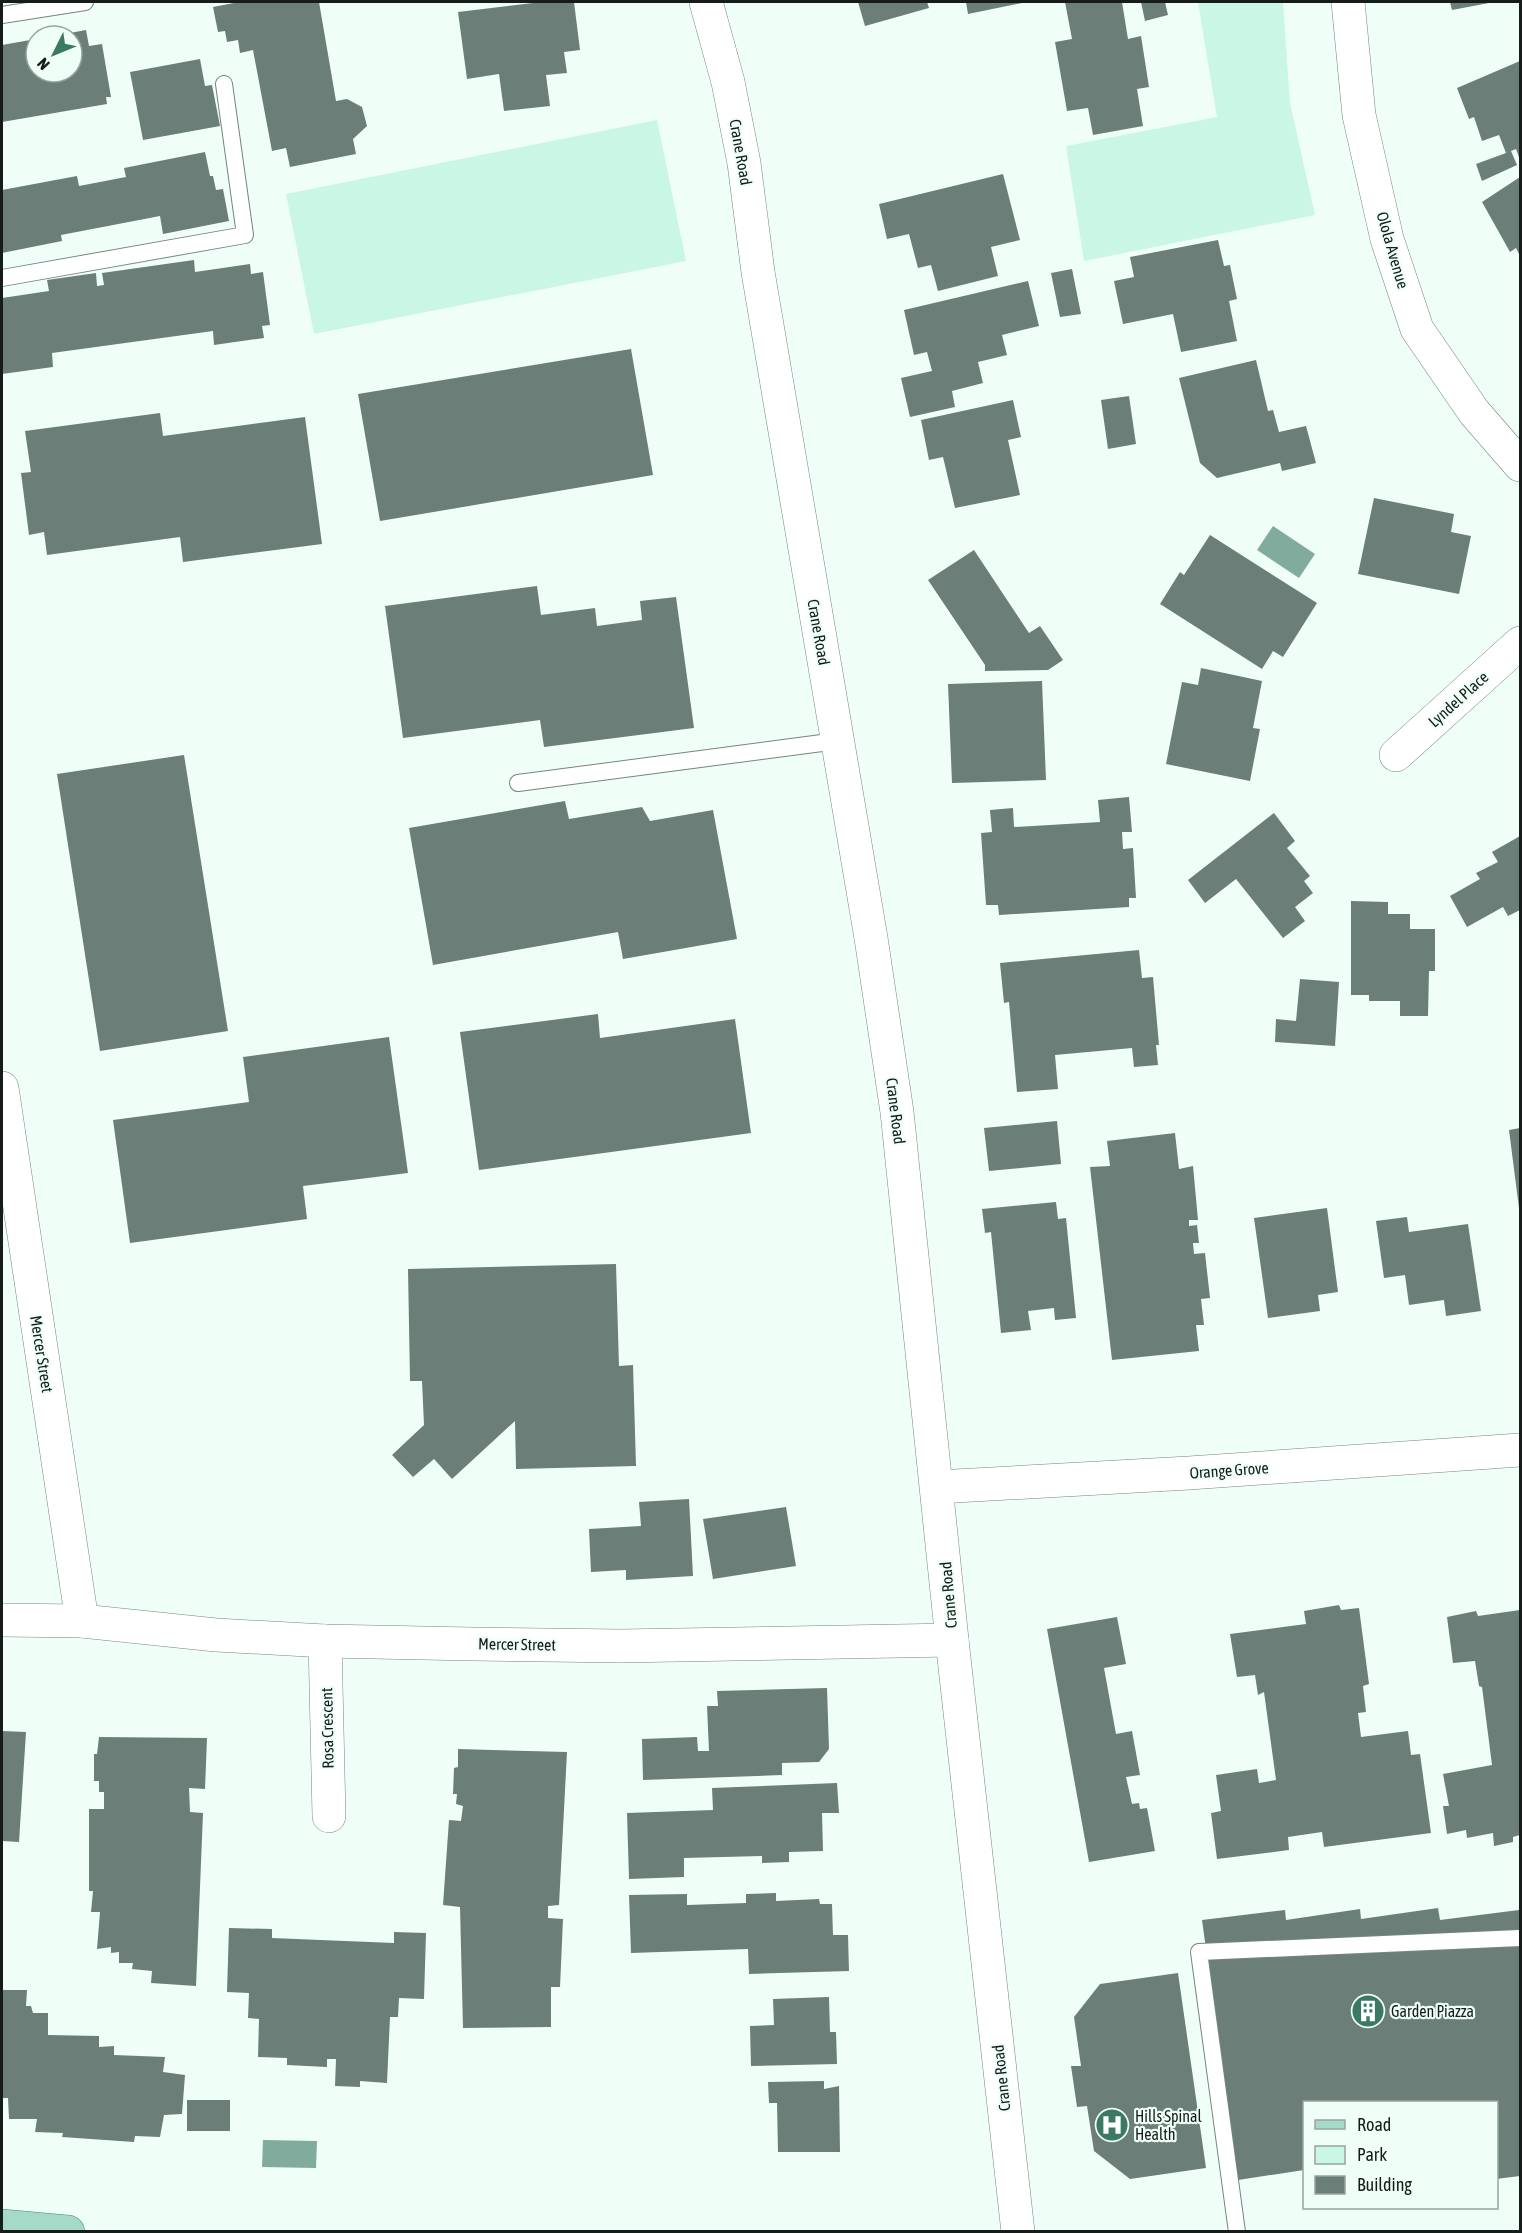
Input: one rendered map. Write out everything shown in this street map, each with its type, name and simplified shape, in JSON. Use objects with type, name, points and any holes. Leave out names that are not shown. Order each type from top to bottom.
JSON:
[{"type":"main road","points":[[2,2226],[68,2232]]},
{"type":"street","name":"Crane Road","points":[[706,2],[728,82],[744,163],[758,272],[871,938],[897,1112],[952,1640],[1018,2232]]},
{"type":"street","name":"Olola Avenue","points":[[1348,2],[1359,115],[1387,239],[1417,329],[1474,412],[1521,465]]},
{"type":"street","name":"Lyndel Place","points":[[1396,755],[1521,643]]},
{"type":"street","name":"Mercer Street","points":[[2,1088],[82,1621]]},
{"type":"street","name":"Orange Grove","points":[[937,1487],[1521,1450]]},
{"type":"street","name":"Mercer Street","points":[[2,1620],[82,1621],[216,1635],[325,1641],[620,1646],[952,1640]]},
{"type":"street","name":"Rosa Crescent","points":[[325,1641],[329,1816]]},
{"type":"lane","points":[[2,15],[85,2]]},
{"type":"lane","points":[[2,278],[245,235],[224,84]]},
{"type":"lane","points":[[518,783],[837,741]]},
{"type":"lane","points":[[1237,2232],[1199,1952],[1521,1938]]},
{"type":"green space","points":[[1198,2],[1283,2],[1290,103],[1315,215],[1084,261],[1066,146],[1217,117]]},
{"type":"green space","points":[[657,120],[686,261],[314,334],[286,194]]},
{"type":"shaded area","points":[[1273,526],[1315,554],[1299,578],[1257,550]]},
{"type":"shaded area","points":[[263,2140],[317,2141],[316,2168],[262,2167]]},
{"type":"building","points":[[239,2],[319,2],[336,101],[347,99],[362,107],[367,126],[353,139],[356,154],[290,167],[286,148],[272,151],[253,50],[240,53],[238,40],[227,42],[225,31],[218,32],[213,7]]},
{"type":"building","points":[[541,2],[574,2],[580,50],[564,52],[567,73],[546,75],[550,106],[504,111],[499,74],[467,79],[458,12]]},
{"type":"building","points":[[858,2],[927,2],[929,8],[865,26]]},
{"type":"building","points":[[966,2],[1022,2],[1022,3],[968,14]]},
{"type":"building","points":[[1065,2],[1122,2],[1128,39],[1141,36],[1149,87],[1137,89],[1143,126],[1093,135],[1088,108],[1067,111],[1055,42],[1072,39]]},
{"type":"building","points":[[1141,2],[1165,2],[1168,15],[1145,21]]},
{"type":"building","points":[[1450,2],[1489,2],[1489,3],[1452,10]]},
{"type":"building","points":[[84,30],[86,30],[89,46],[102,44],[111,97],[106,97],[107,104],[2,122],[2,45],[24,41],[24,84],[84,84]]},
{"type":"building","points":[[200,59],[205,86],[212,85],[220,126],[143,140],[130,72]]},
{"type":"building","points":[[1520,61],[1520,160],[1516,149],[1511,151],[1517,165],[1482,181],[1476,164],[1506,153],[1499,135],[1482,141],[1474,117],[1469,119],[1457,88]]},
{"type":"building","points":[[205,152],[210,176],[213,176],[216,190],[223,189],[229,221],[163,234],[160,216],[61,235],[62,241],[2,253],[2,190],[77,176],[79,186],[126,177],[124,168]]},
{"type":"building","points":[[1003,174],[1020,240],[991,247],[998,276],[938,291],[931,265],[918,268],[909,234],[887,239],[879,204]]},
{"type":"building","points":[[1520,177],[1520,256],[1516,248],[1510,252],[1482,202]]},
{"type":"building","points":[[1218,240],[1224,266],[1230,265],[1237,299],[1229,301],[1237,341],[1181,352],[1173,314],[1123,324],[1114,281],[1134,277],[1130,257]]},
{"type":"building","points":[[194,260],[195,272],[250,264],[251,274],[263,272],[270,325],[262,326],[264,338],[214,345],[213,331],[52,353],[53,367],[2,374],[2,298],[49,291],[47,280],[96,273],[97,286],[104,285],[102,273]]},
{"type":"building","points":[[1072,269],[1081,314],[1060,317],[1051,273]]},
{"type":"building","points":[[1028,281],[1039,326],[1002,335],[1007,355],[978,362],[983,383],[952,391],[955,407],[910,417],[901,378],[932,371],[927,352],[914,355],[904,310]]},
{"type":"building","points":[[631,349],[653,475],[380,521],[358,394]]},
{"type":"building","points":[[1256,360],[1268,411],[1273,410],[1279,432],[1306,426],[1316,463],[1282,471],[1280,463],[1217,478],[1200,463],[1179,378]]},
{"type":"building","points":[[1129,396],[1136,444],[1108,449],[1101,400]]},
{"type":"building","points":[[1013,400],[1021,437],[1008,440],[1020,495],[955,508],[943,457],[929,460],[921,420]]},
{"type":"building","points":[[160,413],[163,436],[305,417],[322,544],[183,562],[180,537],[47,555],[44,532],[29,535],[21,473],[31,472],[25,431]]},
{"type":"building","points":[[1374,498],[1454,514],[1451,532],[1471,536],[1459,594],[1358,574]]},
{"type":"building","points":[[1210,535],[1317,603],[1283,657],[1273,651],[1262,669],[1160,604],[1180,572],[1184,575]]},
{"type":"building","points":[[974,550],[1029,633],[1040,626],[1063,660],[1048,670],[985,671],[985,665],[928,580]]},
{"type":"building","points":[[537,586],[541,615],[595,608],[597,626],[642,620],[640,601],[676,597],[694,728],[544,747],[540,720],[403,738],[385,606]]},
{"type":"building","points":[[1201,668],[1262,681],[1253,728],[1260,729],[1250,781],[1166,764],[1182,682],[1198,685]]},
{"type":"building","points":[[1042,681],[1046,780],[952,783],[948,684]]},
{"type":"building","points":[[184,755],[228,1031],[100,1051],[57,774]]},
{"type":"building","points":[[1129,797],[1132,832],[1122,832],[1123,849],[1133,848],[1136,898],[1129,898],[1129,907],[999,915],[998,905],[986,905],[981,833],[992,832],[990,810],[1013,808],[1014,827],[1100,822],[1098,800]]},
{"type":"building","points":[[565,801],[569,819],[642,807],[650,821],[713,810],[737,939],[623,959],[618,932],[433,965],[409,828]]},
{"type":"building","points":[[1274,813],[1295,841],[1287,848],[1310,876],[1304,881],[1313,893],[1295,907],[1305,921],[1283,938],[1236,879],[1205,903],[1188,880]]},
{"type":"building","points":[[1520,836],[1520,910],[1508,916],[1503,907],[1467,927],[1450,896],[1480,879],[1476,873],[1498,862],[1492,852]]},
{"type":"building","points":[[1351,901],[1388,902],[1388,914],[1410,914],[1410,929],[1435,929],[1435,971],[1429,971],[1428,1016],[1400,1016],[1400,1001],[1369,1001],[1369,995],[1351,995]]},
{"type":"building","points":[[1139,950],[1142,978],[1153,977],[1159,1045],[1156,1045],[1158,1065],[1134,1067],[1132,1048],[1055,1055],[1058,1089],[1017,1092],[1009,1002],[1004,1003],[1000,963]]},
{"type":"building","points":[[1300,979],[1339,982],[1335,1046],[1275,1042],[1276,1019],[1296,1021]]},
{"type":"building","points":[[598,1014],[600,1038],[735,1019],[751,1133],[479,1170],[460,1032]]},
{"type":"building","points":[[389,1037],[408,1173],[303,1186],[307,1219],[130,1243],[113,1120],[249,1102],[243,1057]]},
{"type":"building","points":[[1057,1121],[1061,1164],[989,1171],[984,1128]]},
{"type":"building","points":[[1520,1128],[1520,1208],[1519,1208],[1509,1130]]},
{"type":"building","points":[[1175,1133],[1179,1169],[1193,1166],[1198,1220],[1189,1220],[1189,1226],[1197,1225],[1199,1243],[1193,1243],[1194,1254],[1205,1253],[1210,1298],[1201,1299],[1204,1325],[1196,1325],[1199,1351],[1112,1360],[1090,1167],[1110,1166],[1107,1141]]},
{"type":"building","points":[[1056,1202],[1058,1219],[1066,1218],[1076,1318],[1055,1320],[1054,1308],[1028,1311],[1031,1330],[1001,1333],[991,1232],[985,1233],[982,1209]]},
{"type":"building","points":[[1327,1208],[1338,1292],[1318,1295],[1320,1311],[1268,1318],[1254,1218]]},
{"type":"building","points":[[1407,1217],[1409,1232],[1468,1224],[1481,1311],[1446,1316],[1444,1300],[1409,1305],[1405,1275],[1384,1278],[1376,1221]]},
{"type":"building","points":[[616,1264],[619,1366],[633,1365],[636,1466],[516,1469],[515,1421],[452,1479],[434,1459],[413,1477],[392,1455],[424,1425],[422,1381],[410,1381],[408,1269]]},
{"type":"building","points":[[689,1499],[693,1576],[626,1580],[626,1570],[591,1572],[589,1529],[641,1526],[639,1502]]},
{"type":"building","points":[[786,1507],[796,1566],[713,1579],[703,1519]]},
{"type":"building","points":[[1339,1605],[1341,1610],[1359,1608],[1369,1684],[1363,1686],[1366,1712],[1358,1713],[1361,1737],[1408,1731],[1411,1755],[1420,1754],[1431,1833],[1324,1847],[1322,1832],[1288,1837],[1289,1850],[1217,1859],[1211,1813],[1221,1811],[1216,1775],[1257,1769],[1259,1783],[1276,1780],[1264,1692],[1258,1695],[1255,1675],[1237,1677],[1230,1634],[1306,1624],[1304,1611]]},
{"type":"building","points":[[1520,1610],[1520,1835],[1513,1837],[1513,1842],[1494,1846],[1493,1833],[1467,1838],[1466,1830],[1447,1834],[1443,1806],[1449,1806],[1443,1774],[1492,1765],[1482,1687],[1479,1686],[1475,1661],[1453,1663],[1447,1617],[1476,1611],[1478,1616]]},
{"type":"building","points":[[1117,1617],[1126,1664],[1104,1668],[1116,1734],[1132,1731],[1140,1775],[1126,1777],[1132,1804],[1139,1803],[1140,1809],[1147,1808],[1155,1851],[1089,1862],[1047,1629]]},
{"type":"building","points":[[827,1688],[829,1749],[819,1762],[782,1763],[782,1775],[643,1780],[642,1739],[697,1737],[698,1751],[709,1751],[707,1706],[718,1706],[717,1691]]},
{"type":"building","points":[[2,1731],[26,1732],[19,1842],[2,1841]]},
{"type":"building","points":[[99,1737],[207,1738],[205,1789],[189,1788],[190,1812],[203,1813],[196,1986],[151,1983],[152,1971],[132,1969],[133,1963],[119,1963],[119,1952],[111,1953],[111,1947],[97,1949],[100,1912],[91,1912],[93,1891],[89,1891],[89,1809],[104,1809],[104,1792],[99,1792],[99,1781],[94,1781],[94,1754],[97,1754]]},
{"type":"building","points":[[458,1749],[567,1752],[559,1905],[548,1906],[548,1918],[563,1919],[560,1987],[551,1987],[551,2027],[463,2028],[460,1907],[443,1905],[449,1820],[461,1821],[463,1806],[456,1804],[457,1794],[453,1794],[454,1768],[458,1767]]},
{"type":"building","points":[[837,1783],[839,1813],[822,1813],[823,1851],[789,1852],[789,1862],[762,1863],[762,1856],[684,1858],[684,1877],[629,1879],[627,1813],[713,1810],[712,1788]]},
{"type":"building","points":[[776,1893],[776,1901],[819,1899],[820,1904],[832,1904],[833,1935],[848,1935],[849,1971],[749,1974],[748,1949],[631,1953],[629,1895],[687,1894],[687,1905],[746,1903],[746,1894]]},
{"type":"building","name":"Garden Piazza","points":[[1438,1908],[1440,1920],[1519,1910],[1520,2176],[1498,2179],[1498,2101],[1303,2101],[1303,2170],[1238,2180],[1202,1920],[1285,1910],[1286,1920],[1360,1909],[1361,1919]]},
{"type":"building","points":[[229,1928],[272,1929],[272,1938],[394,1943],[394,1932],[426,1933],[424,1999],[399,1998],[398,2017],[390,2017],[387,2083],[360,2081],[360,2087],[335,2086],[336,2059],[327,2059],[327,2067],[287,2065],[287,2058],[258,2057],[259,2019],[248,2018],[249,1993],[227,1992]]},
{"type":"building","points":[[1178,1973],[1206,2168],[1130,2179],[1094,2151],[1087,2106],[1077,2107],[1071,2066],[1081,2066],[1074,2017],[1100,1984]]},
{"type":"building","points":[[2,1990],[27,1990],[26,2006],[31,2006],[33,2013],[48,2013],[48,2035],[99,2036],[99,2047],[114,2046],[114,2055],[165,2057],[163,2072],[185,2075],[182,2114],[164,2115],[160,2137],[135,2136],[134,2142],[62,2137],[63,2133],[35,2132],[37,2119],[9,2119],[8,2098],[2,2098]]},
{"type":"building","points":[[829,1997],[830,2032],[836,2032],[837,2064],[751,2066],[750,2026],[774,2025],[773,1999]]},
{"type":"building","points":[[824,2081],[824,2089],[839,2086],[840,2152],[778,2152],[777,2103],[769,2103],[768,2082]]},
{"type":"building","points":[[187,2100],[230,2100],[230,2131],[187,2131]]},
{"type":"place","name":"Garden Piazza","points":[[1368,2011]]},
{"type":"place","name":"Hills Spinal Health","points":[[1112,2125]]}]
